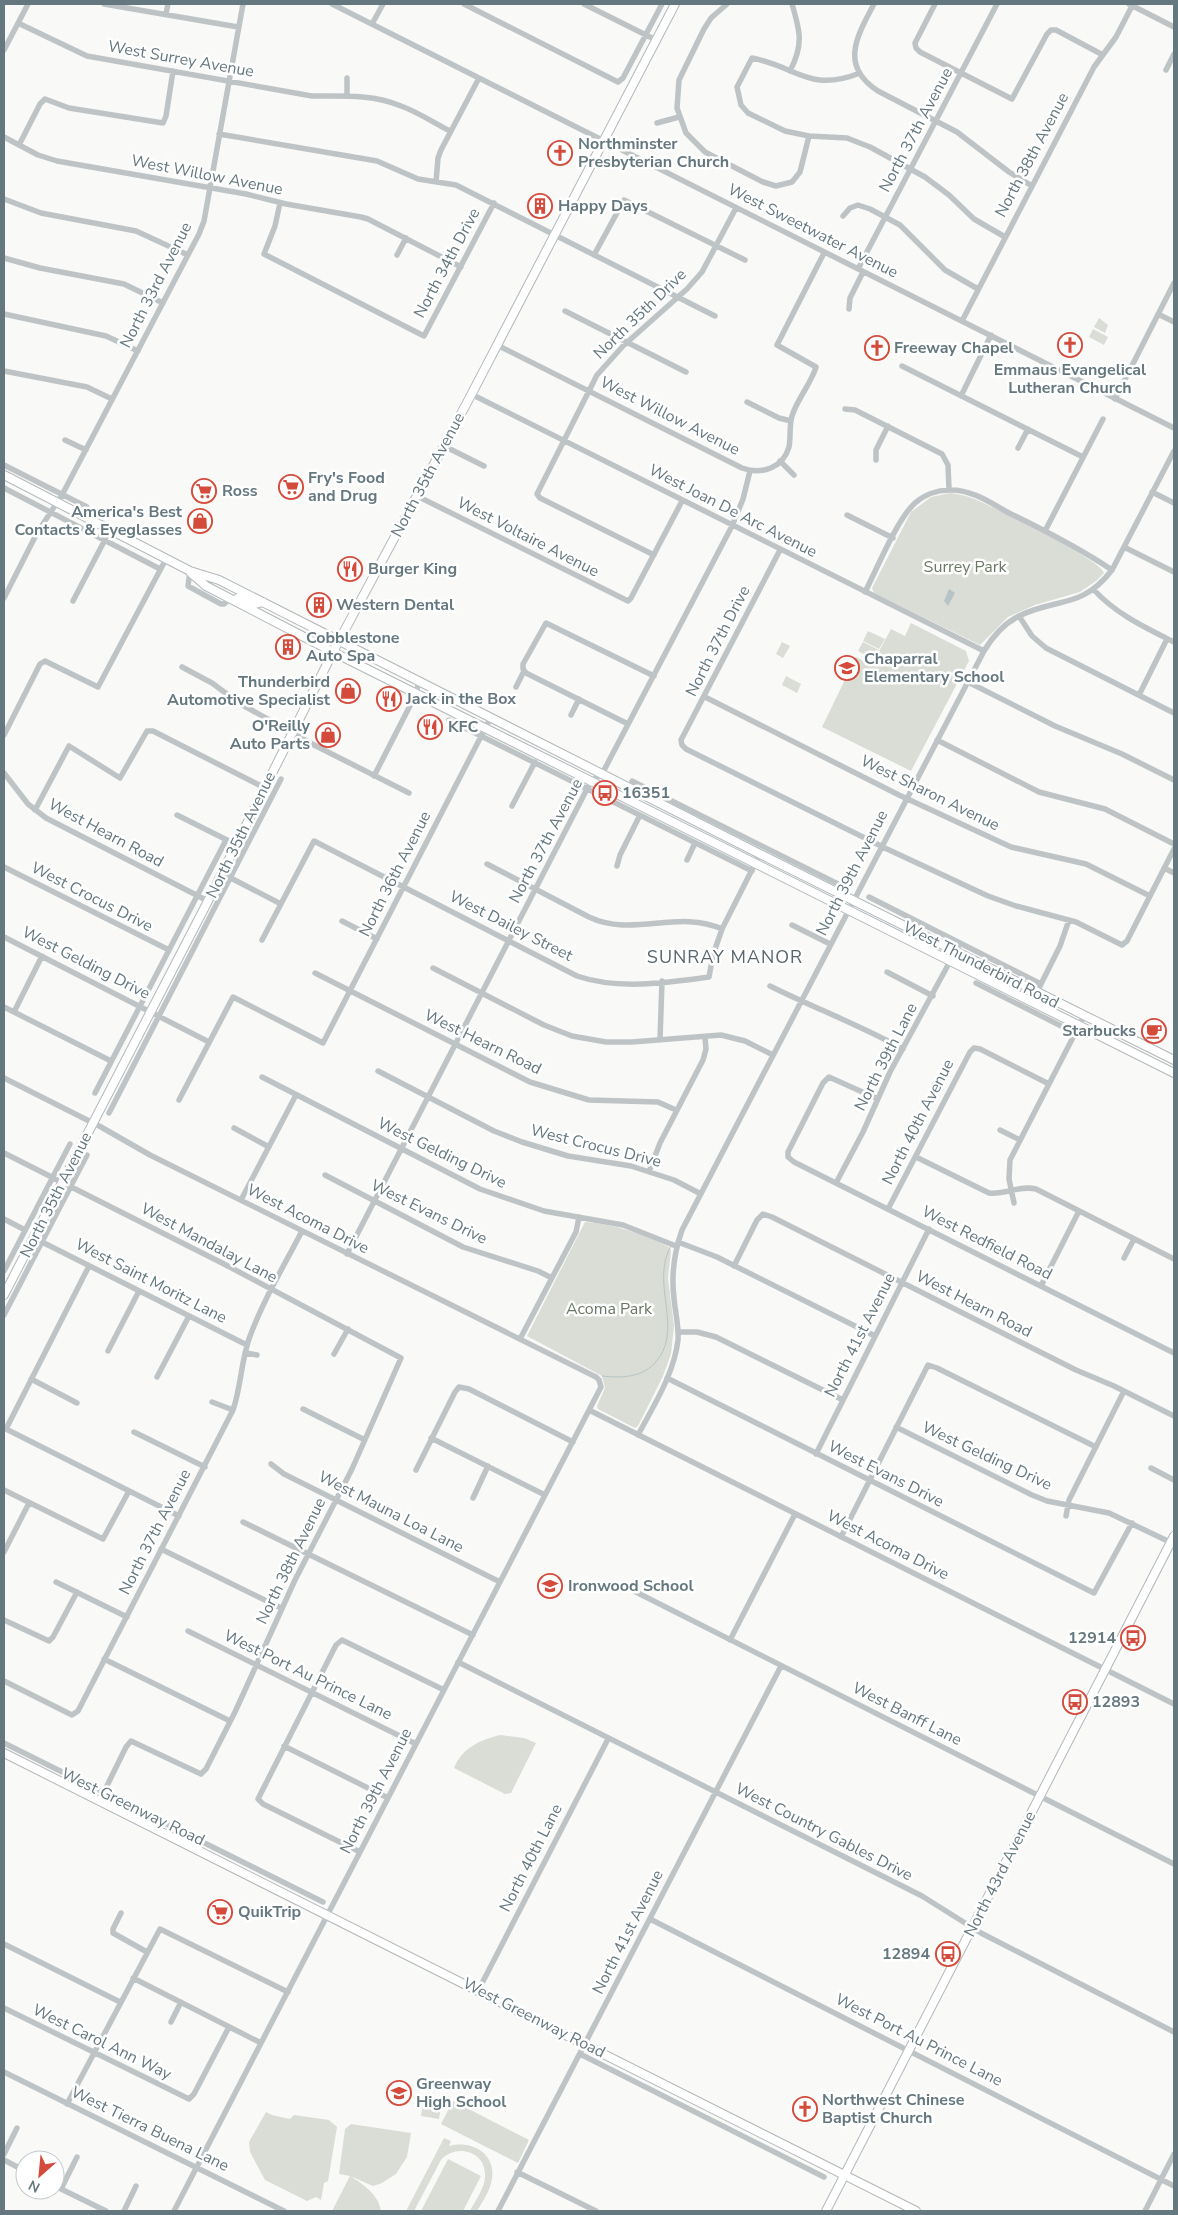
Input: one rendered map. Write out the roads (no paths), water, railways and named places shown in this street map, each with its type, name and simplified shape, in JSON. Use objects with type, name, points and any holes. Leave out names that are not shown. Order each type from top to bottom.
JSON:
[{"type":"main road","name":"North 35th Avenue","points":[[4,1295],[237,845],[333,652],[444,446],[675,4]]},
{"type":"main road","name":"West Thunderbird Road","points":[[4,475],[190,571],[216,578],[602,774],[632,785],[730,834],[760,854],[1174,1060]]},
{"type":"main road","name":"West Thunderbird Road","points":[[190,571],[206,586],[416,694],[484,732],[591,781],[723,847],[754,867],[848,910],[951,961],[1032,1002],[1077,1029],[1174,1073]]},
{"type":"main road","points":[[222,594],[248,602],[262,602]]},
{"type":"main road","name":"North 43rd Avenue","points":[[826,2211],[1173,1541]]},
{"type":"main road","name":"West Greenway Road","points":[[4,1753],[916,2211]]},
{"type":"street","points":[[4,50],[28,4]]},
{"type":"street","points":[[104,4],[238,27]]},
{"type":"street","points":[[166,14],[168,4]]},
{"type":"street","name":"North 33rd Avenue","points":[[4,598],[37,533],[62,495],[86,450],[204,221],[218,134],[243,4]]},
{"type":"street","name":"West Sweetwater Avenue","points":[[332,4],[1174,428]]},
{"type":"street","points":[[372,24],[383,4]]},
{"type":"street","points":[[464,4],[618,82],[623,78],[662,4]]},
{"type":"street","points":[[584,4],[656,40]]},
{"type":"street","points":[[727,4],[711,18],[704,29],[679,80],[677,108],[686,132],[706,152],[763,182],[776,186],[792,182],[800,172],[809,136]]},
{"type":"street","points":[[790,71],[797,53],[800,33],[792,4]]},
{"type":"street","points":[[874,4],[855,42],[854,58],[860,73],[867,83],[878,91],[957,132],[1018,179],[1032,186]]},
{"type":"street","points":[[934,4],[915,43],[916,48],[1012,99],[1047,34],[1051,30],[1056,30],[1103,55]]},
{"type":"street","name":"North 37th Avenue","points":[[849,309],[850,298],[886,217],[997,4]]},
{"type":"street","points":[[1130,5],[1174,27]]},
{"type":"street","name":"North 38th Avenue","points":[[962,321],[1094,67],[1116,37],[1130,5]]},
{"type":"street","name":"West Surrey Avenue","points":[[18,23],[80,54],[312,96],[347,95],[370,98],[401,106],[450,131]]},
{"type":"street","points":[[1166,70],[1174,54]]},
{"type":"street","points":[[860,73],[844,79],[826,81],[808,78],[752,58],[737,87],[740,105],[754,117],[778,128],[809,136],[847,138],[870,147],[936,184],[974,219],[1005,237]]},
{"type":"street","points":[[19,145],[40,104],[45,99],[69,108],[163,123],[166,116],[173,71]]},
{"type":"street","points":[[347,78],[347,95]]},
{"type":"street","points":[[436,182],[438,158],[450,131],[479,78]]},
{"type":"street","points":[[658,124],[680,117]]},
{"type":"street","points":[[218,134],[378,161],[418,179],[456,185],[715,316]]},
{"type":"street","name":"West Willow Avenue","points":[[4,137],[38,155],[57,161],[210,187],[280,203],[368,219],[461,267]]},
{"type":"street","points":[[784,185],[787,192]]},
{"type":"street","points":[[4,199],[41,213],[136,231],[188,255]]},
{"type":"street","points":[[594,255],[624,200],[745,260]]},
{"type":"street","name":"North 34th Drive","points":[[280,203],[275,226],[264,254],[424,336],[494,204]]},
{"type":"street","points":[[843,216],[850,208],[858,205],[886,217],[907,230],[944,270],[978,289]]},
{"type":"street","name":"North 35th Drive","points":[[654,555],[540,498],[537,494],[604,365],[678,297],[702,272],[736,208]]},
{"type":"street","points":[[397,255],[406,238]]},
{"type":"street","points":[[750,471],[767,470],[780,461],[788,448],[795,411],[816,367],[777,345],[824,252]]},
{"type":"street","points":[[4,258],[40,268],[124,284],[163,303]]},
{"type":"street","points":[[1115,399],[1174,283]]},
{"type":"street","points":[[565,311],[686,372]]},
{"type":"street","points":[[4,314],[106,336],[138,351]]},
{"type":"street","points":[[1158,314],[1174,322]]},
{"type":"street","points":[[961,396],[991,336]]},
{"type":"street","name":"West Willow Avenue","points":[[497,345],[750,471]]},
{"type":"street","points":[[902,366],[1083,457]]},
{"type":"street","points":[[4,371],[87,387],[112,400]]},
{"type":"street","name":"West Joan De Arc Avenue","points":[[471,394],[984,651]]},
{"type":"street","points":[[747,402],[779,418],[792,421]]},
{"type":"street","points":[[845,409],[855,410],[942,454],[948,464],[949,490]]},
{"type":"street","points":[[1045,531],[1103,419]]},
{"type":"street","points":[[876,460],[876,450],[888,426]]},
{"type":"street","points":[[1018,448],[1028,429]]},
{"type":"street","points":[[64,440],[86,450]]},
{"type":"street","points":[[444,446],[484,466]]},
{"type":"street","name":"North 39th Avenue","points":[[638,1435],[667,1378],[675,1356],[678,1332],[672,1276],[677,1244],[830,944],[984,651],[994,636],[1019,616],[1074,600],[1093,589],[1112,570],[1174,450]]},
{"type":"street","points":[[780,461],[794,474]]},
{"type":"street","points":[[4,465],[87,507]]},
{"type":"street","name":"North 37th Avenue","points":[[347,1254],[591,781],[602,774],[732,526],[743,500],[750,471]]},
{"type":"street","points":[[4,488],[160,569]]},
{"type":"street","points":[[865,592],[905,514],[914,504],[929,494],[949,490],[971,494],[1085,552],[1112,570]]},
{"type":"street","points":[[1152,492],[1174,503]]},
{"type":"street","name":"West Voltaire Avenue","points":[[417,496],[628,601],[654,555]]},
{"type":"street","points":[[654,555],[682,501]]},
{"type":"street","points":[[846,515],[893,538]]},
{"type":"street","points":[[73,601],[110,530]]},
{"type":"street","points":[[1124,547],[1174,572]]},
{"type":"street","name":"North 37th Drive","points":[[780,550],[681,740],[682,745],[686,749],[881,846]]},
{"type":"street","points":[[4,735],[40,664],[45,661],[98,687],[166,558]]},
{"type":"street","name":"West Thunderbird Road","points":[[190,571],[188,586],[221,604],[224,604],[230,598]]},
{"type":"street","points":[[1093,589],[1120,614],[1174,642]]},
{"type":"street","points":[[1019,616],[1032,636],[1046,648],[1174,713]]},
{"type":"street","points":[[516,687],[546,623],[654,676]]},
{"type":"street","points":[[1138,695],[1167,639]]},
{"type":"street","points":[[182,667],[212,683],[239,703],[292,733],[409,793]]},
{"type":"street","points":[[523,670],[628,724]]},
{"type":"street","points":[[374,776],[416,694],[419,681]]},
{"type":"street","points":[[968,682],[1054,726],[1122,754],[1174,780]]},
{"type":"street","name":"West Sharon Avenue","points":[[705,697],[906,799],[1011,847],[1086,864],[1150,896]]},
{"type":"street","points":[[571,715],[579,700]]},
{"type":"street","name":"North 36th Avenue","points":[[209,1042],[233,997],[323,1042],[491,717]]},
{"type":"street","name":"West Thunderbird Road","points":[[449,720],[484,732],[534,762],[587,789],[695,843],[754,867]]},
{"type":"street","points":[[35,810],[69,746],[120,778],[147,730],[153,731],[265,788]]},
{"type":"street","points":[[937,740],[1039,792],[1105,810],[1174,844]]},
{"type":"street","points":[[512,806],[534,762]]},
{"type":"street","name":"West Hearn Road","points":[[4,773],[35,810],[57,825],[208,901]]},
{"type":"street","name":"North 35th Avenue","points":[[109,1113],[281,779]]},
{"type":"street","name":"West Thunderbird Road","points":[[632,785],[640,784],[730,834],[842,886]]},
{"type":"street","points":[[177,815],[237,845]]},
{"type":"street","points":[[617,866],[620,855],[640,815]]},
{"type":"street","points":[[723,847],[730,834]]},
{"type":"street","name":"North 35th Avenue","points":[[96,1093],[226,840]]},
{"type":"street","name":"West Dailey Street","points":[[281,904],[314,841],[567,971],[591,981],[622,985],[709,977],[713,955],[722,928]]},
{"type":"street","points":[[687,860],[695,843]]},
{"type":"street","points":[[881,846],[1000,901],[1069,920],[1122,944],[1127,941],[1174,849]]},
{"type":"street","points":[[487,864],[607,924],[622,926],[691,920],[709,923],[722,928],[760,854]]},
{"type":"street","name":"West Crocus Drive","points":[[4,867],[169,950]]},
{"type":"street","points":[[1164,868],[1174,873]]},
{"type":"street","points":[[222,873],[281,904],[262,940]]},
{"type":"street","points":[[834,882],[835,891]]},
{"type":"street","name":"West Thunderbird Road","points":[[868,897],[1041,984]]},
{"type":"street","points":[[870,908],[879,902]]},
{"type":"street","points":[[1032,1002],[1062,941],[1069,920]]},
{"type":"street","points":[[342,921],[377,939]]},
{"type":"street","points":[[792,925],[830,944]]},
{"type":"street","name":"West Gelding Drive","points":[[4,937],[209,1042]]},
{"type":"street","name":"North 39th Lane","points":[[836,1183],[903,1048],[933,996],[960,943]]},
{"type":"street","points":[[14,1012],[42,956]]},
{"type":"street","points":[[433,968],[544,1025],[572,1036],[606,1042],[721,1035],[732,1036],[773,1055]]},
{"type":"street","points":[[887,972],[933,996]]},
{"type":"street","name":"West Hearn Road","points":[[316,973],[512,1074],[550,1089],[589,1100],[658,1102],[676,1110]]},
{"type":"street","name":"West Thunderbird Road","points":[[985,979],[987,989]]},
{"type":"street","points":[[660,1040],[662,981]]},
{"type":"street","name":"West Thunderbird Road","points":[[976,983],[1077,1029]]},
{"type":"street","points":[[770,986],[801,1002],[848,1020],[903,1048]]},
{"type":"street","points":[[4,1007],[111,1061]]},
{"type":"street","points":[[1014,1203],[1008,1168],[1020,1140],[1084,1016]]},
{"type":"street","points":[[649,1172],[657,1148],[703,1060],[706,1049],[704,1036]]},
{"type":"street","points":[[179,1100],[209,1042]]},
{"type":"street","name":"North 40th Avenue","points":[[888,1209],[970,1052],[974,1048],[980,1049],[1049,1084]]},
{"type":"street","name":"West Crocus Drive","points":[[378,1071],[494,1131],[522,1142],[568,1156],[617,1163],[649,1172],[674,1180],[701,1194]]},
{"type":"street","name":"West Gelding Drive","points":[[262,1077],[495,1195],[544,1211],[623,1225],[705,1252],[875,1336]]},
{"type":"street","name":"West Acoma Drive","points":[[4,1078],[347,1254],[596,1377],[601,1383]]},
{"type":"street","name":"West Redfield Road","points":[[878,1099],[829,1078],[823,1083],[788,1152],[788,1157],[1174,1353]]},
{"type":"street","points":[[241,1200],[296,1095]]},
{"type":"street","points":[[234,1128],[269,1146]]},
{"type":"street","points":[[1000,1130],[1020,1140]]},
{"type":"street","name":"North 35th Avenue","points":[[4,1271],[70,1144]]},
{"type":"street","name":"West Mandalay Lane","points":[[4,1153],[224,1264],[401,1358]]},
{"type":"street","name":"North 35th Avenue","points":[[4,1315],[87,1155]]},
{"type":"street","points":[[916,1157],[984,1192],[999,1194],[1011,1190],[1030,1188],[1174,1259]]},
{"type":"street","name":"West Evans Drive","points":[[325,1175],[463,1247],[538,1271],[552,1278]]},
{"type":"street","points":[[1041,1286],[1079,1211]]},
{"type":"street","name":"West Hearn Road","points":[[734,1266],[757,1220],[763,1214],[1076,1370],[1174,1416]]},
{"type":"street","points":[[520,1339],[576,1232],[579,1217]]},
{"type":"street","points":[[4,1219],[25,1230]]},
{"type":"street","name":"North 41st Avenue","points":[[816,1454],[929,1229]]},
{"type":"street","name":"North 37th Avenue","points":[[4,1681],[72,1715],[78,1711],[233,1410],[239,1394],[247,1345],[302,1231]]},
{"type":"street","points":[[1124,1258],[1134,1239]]},
{"type":"street","name":"West Saint Moritz Lane","points":[[42,1242],[247,1345]]},
{"type":"street","points":[[89,1266],[6,1429],[179,1516]]},
{"type":"street","points":[[747,1281],[750,1274]]},
{"type":"street","points":[[108,1351],[139,1291]]},
{"type":"street","points":[[817,1317],[821,1310]]},
{"type":"street","points":[[157,1377],[189,1316]]},
{"type":"street","points":[[334,1354],[348,1329]]},
{"type":"street","points":[[678,1332],[697,1332],[716,1337],[843,1400]]},
{"type":"street","points":[[246,1353],[256,1356]]},
{"type":"street","name":"North 38th Avenue","points":[[104,1792],[126,1747],[131,1742],[201,1774],[206,1769],[230,1722],[281,1608],[336,1500],[401,1358]]},
{"type":"street","points":[[841,1537],[928,1366],[937,1368],[1096,1447]]},
{"type":"street","name":"West Evans Drive","points":[[667,1378],[1094,1593],[1132,1523]]},
{"type":"street","points":[[31,1380],[77,1403]]},
{"type":"street","name":"North 39th Avenue","points":[[174,2211],[573,1442],[601,1387],[601,1383]]},
{"type":"street","points":[[416,1470],[459,1387],[469,1389],[573,1442]]},
{"type":"street","points":[[979,1398],[983,1391]]},
{"type":"street","points":[[1068,1505],[1124,1391]]},
{"type":"street","points":[[212,1402],[233,1410]]},
{"type":"street","points":[[303,1409],[364,1439]]},
{"type":"street","name":"West Acoma Drive","points":[[589,1410],[1174,1704]]},
{"type":"street","points":[[1038,1428],[1042,1420]]},
{"type":"street","name":"West Gelding Drive","points":[[896,1427],[1032,1495],[1068,1505],[1109,1513],[1173,1541]]},
{"type":"street","points":[[134,1432],[205,1467]]},
{"type":"street","points":[[432,1438],[545,1495]]},
{"type":"street","name":"West Mauna Loa Lane","points":[[271,1464],[284,1474],[500,1582]]},
{"type":"street","points":[[473,1498],[488,1466]]},
{"type":"street","points":[[1151,1468],[1174,1480]]},
{"type":"street","points":[[4,1490],[102,1539],[129,1491]]},
{"type":"street","points":[[4,1552],[29,1503]]},
{"type":"street","name":"West Gelding Drive","points":[[1066,1516],[1068,1505]]},
{"type":"street","points":[[730,1640],[795,1514]]},
{"type":"street","points":[[243,1522],[473,1635]]},
{"type":"street","points":[[161,1549],[281,1608]]},
{"type":"street","points":[[56,1582],[126,1617]]},
{"type":"street","name":"West Banff Lane","points":[[628,1588],[1174,1864]]},
{"type":"street","points":[[4,1620],[49,1641],[77,1592]]},
{"type":"street","name":"West Port Au Prince Lane","points":[[188,1631],[416,1744]]},
{"type":"street","points":[[360,1852],[258,1800],[336,1645],[342,1640],[444,1690]]},
{"type":"street","points":[[104,1659],[230,1722]]},
{"type":"street","name":"West Country Gables Drive","points":[[458,1662],[922,1896],[972,1928],[1174,2032]]},
{"type":"street","name":"North 41st Avenue","points":[[498,2211],[781,1666]]},
{"type":"street","name":"North 40th Lane","points":[[478,1991],[608,1739]]},
{"type":"street","name":"West Greenway Road","points":[[4,1742],[323,1902]]},
{"type":"street","points":[[284,1746],[388,1798]]},
{"type":"street","points":[[100,1800],[104,1792]]},
{"type":"street","points":[[258,1879],[262,1871]]},
{"type":"street","points":[[121,1913],[113,1933],[147,1952]]},
{"type":"street","name":"West Port Au Prince Lane","points":[[650,1919],[1174,2186]]},
{"type":"street","points":[[68,2104],[160,1929],[288,1992]]},
{"type":"street","points":[[4,1944],[120,2002]]},
{"type":"street","points":[[133,1978],[262,2043]]},
{"type":"street","points":[[171,2022],[182,2002]]},
{"type":"street","name":"West Carol Ann Way","points":[[4,2008],[189,2099],[194,2094],[229,2026]]},
{"type":"street","name":"West Greenway Road","points":[[580,2054],[824,2177]]},
{"type":"street","name":"West Tierra Buena Lane","points":[[4,2072],[284,2211]]},
{"type":"street","points":[[4,2154],[17,2128]]},
{"type":"street","points":[[1145,2211],[1174,2154]]},
{"type":"street","points":[[65,2176],[77,2156]]},
{"type":"street","points":[[805,2168],[810,2158]]},
{"type":"street","points":[[517,2172],[596,2211]]},
{"type":"street","points":[[124,2211],[136,2186]]},
{"type":"street","points":[[65,2190],[106,2211]]},
{"type":"waterway","points":[[602,1376],[623,1377],[642,1372],[654,1364],[663,1351],[667,1337],[668,1322],[664,1291],[665,1260],[671,1246]]},
{"type":"place","name":"Northminster Presbyterian Church","points":[[560,153]]},
{"type":"place","name":"Happy Days","points":[[540,206]]},
{"type":"place","name":"Emmaus Evangelical Lutheran Church","points":[[1070,345]]},
{"type":"place","name":"Freeway Chapel","points":[[877,348]]},
{"type":"place","name":"Fry's Food and Drug","points":[[291,487]]},
{"type":"place","name":"Ross","points":[[204,491]]},
{"type":"place","name":"America's Best Contacts & Eyeglasses","points":[[200,521]]},
{"type":"place","name":"Burger King","points":[[350,569]]},
{"type":"place","name":"Western Dental","points":[[319,605]]},
{"type":"place","name":"Cobblestone Auto Spa","points":[[288,647]]},
{"type":"place","name":"Chaparral Elementary School","points":[[847,668]]},
{"type":"place","name":"Thunderbird Automotive Specialist","points":[[348,691]]},
{"type":"place","name":"Jack in the Box","points":[[389,699]]},
{"type":"place","name":"KFC","points":[[430,727]]},
{"type":"place","name":"O'Reilly Auto Parts","points":[[328,735]]},
{"type":"place","name":"16351","points":[[605,793]]},
{"type":"place","name":"Starbucks","points":[[1154,1031]]},
{"type":"place","name":"Ironwood School","points":[[550,1586]]},
{"type":"place","name":"12914","points":[[1133,1638]]},
{"type":"place","name":"12893","points":[[1075,1702]]},
{"type":"place","name":"QuikTrip","points":[[220,1912]]},
{"type":"place","name":"12894","points":[[948,1954]]},
{"type":"place","name":"Greenway High School","points":[[399,2093]]},
{"type":"place","name":"Northwest Chinese Baptist Church","points":[[805,2109]]},
{"type":"district","name":"SUNRAY MANOR","points":[[725,957]]},
{"type":"park label","name":"Surrey Park","points":[[965,567]]},
{"type":"park label","name":"Acoma Park","points":[[609,1309]]}]
